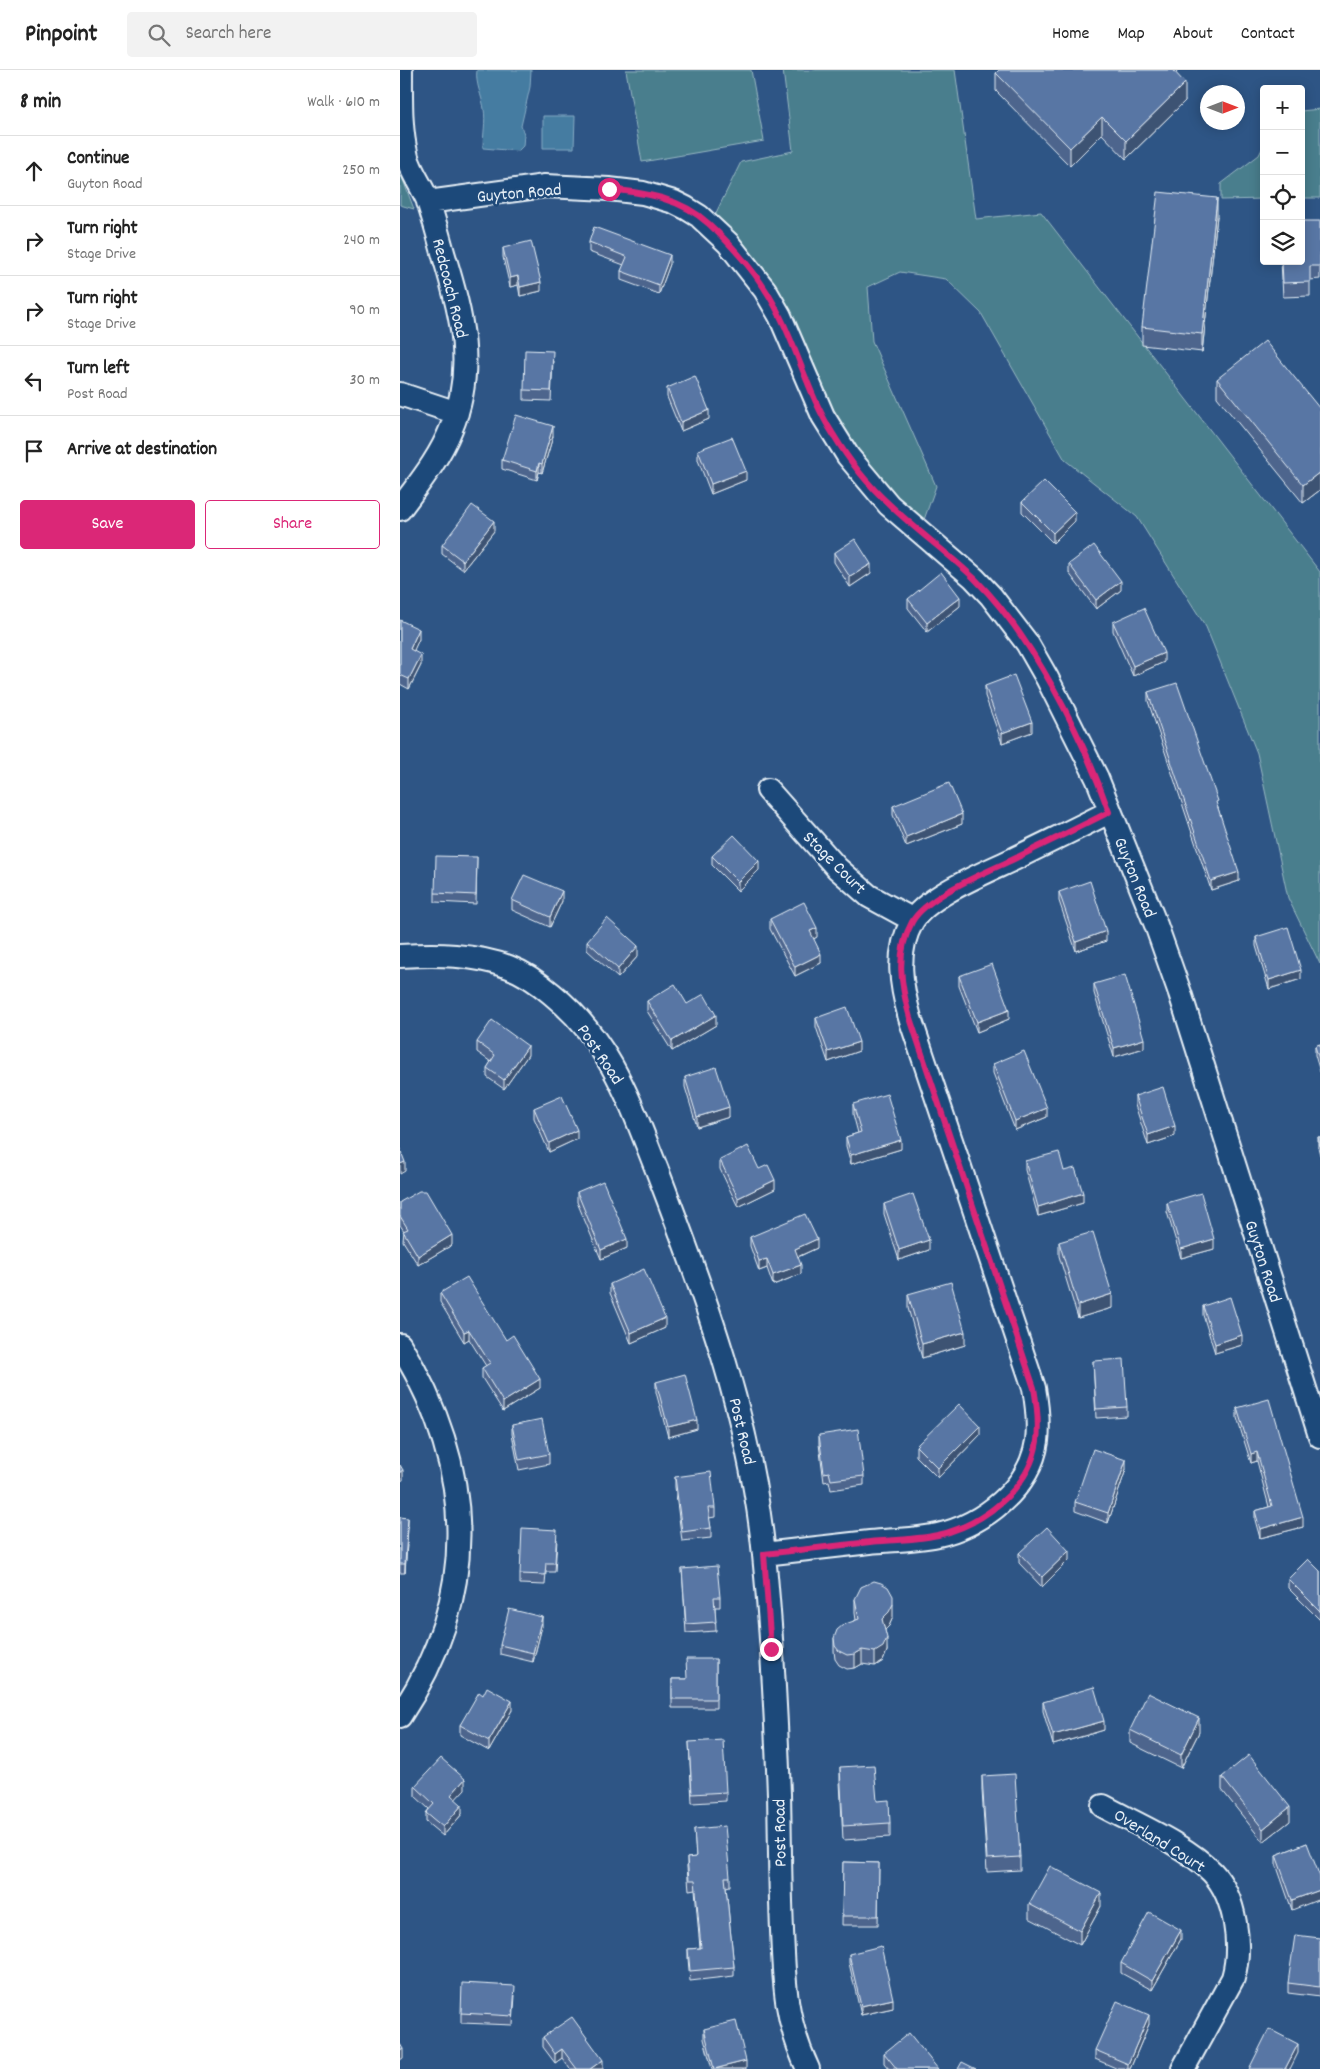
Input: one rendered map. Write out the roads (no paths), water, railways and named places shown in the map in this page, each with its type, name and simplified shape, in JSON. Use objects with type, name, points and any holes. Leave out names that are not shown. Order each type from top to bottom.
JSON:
[{"type":"street","points":[[400,70],[402,136],[408,159],[428,202]]},
{"type":"street","name":"Guyton Road","points":[[428,202],[545,186],[609,189],[643,193],[674,202],[699,216],[743,260],[765,290],[780,316],[823,416],[848,456],[889,505],[974,578],[991,596],[1027,644],[1097,778],[1109,812],[1156,925],[1180,993],[1320,1436]]},
{"type":"street","name":"Redcoach Road","points":[[400,509],[443,447],[457,412],[465,378],[465,341],[453,285],[428,202]]},
{"type":"street","points":[[400,394],[457,412]]},
{"type":"street","name":"Stage Court","points":[[768,790],[837,868],[869,896],[913,920]]},
{"type":"street","points":[[764,1554],[922,1538],[956,1530],[986,1514],[1012,1492],[1029,1465],[1037,1442],[1036,1402],[1029,1373],[910,1018],[903,991],[901,956],[904,940],[913,920],[940,896],[1109,812]]},
{"type":"street","name":"Post Road","points":[[400,956],[451,955],[490,961],[519,970],[565,1004],[598,1043],[612,1064],[626,1091],[682,1234],[717,1332],[738,1406],[750,1458],[764,1554],[771,1649],[785,1996],[790,2025],[808,2069]]},
{"type":"street","points":[[400,1716],[424,1675],[443,1630],[455,1583],[459,1537],[455,1485],[449,1453],[426,1393],[401,1349]]},
{"type":"street","name":"Overland Court","points":[[1104,1806],[1156,1834],[1202,1863],[1214,1874],[1229,1903],[1237,1940],[1238,1955],[1234,1973],[1184,2069]]}]
